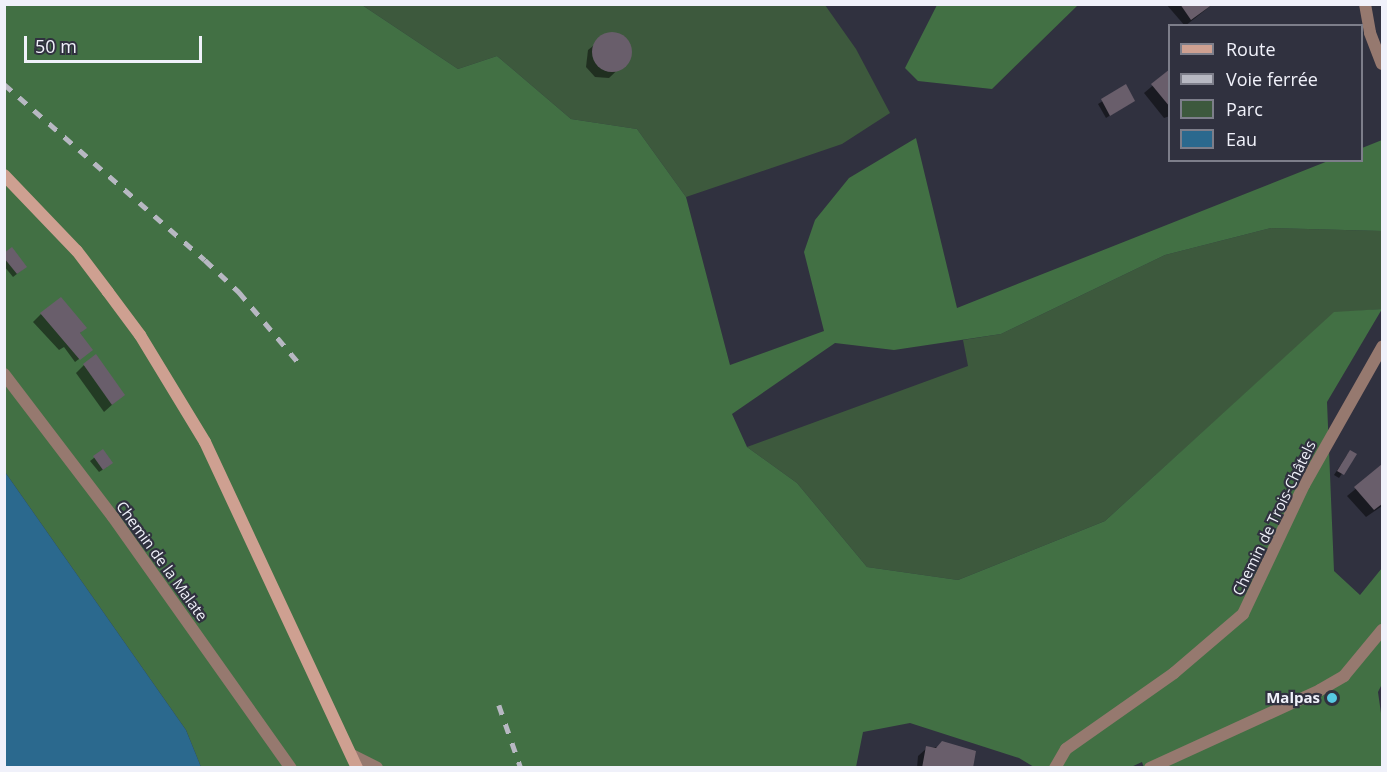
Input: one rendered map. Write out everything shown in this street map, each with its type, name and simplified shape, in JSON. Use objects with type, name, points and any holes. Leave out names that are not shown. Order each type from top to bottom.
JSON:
[{"type":"main road","points":[[4,176],[76,251],[108,292],[140,335],[199,432],[240,510],[357,768]]},
{"type":"street","points":[[1365,4],[1370,33],[1383,64]]},
{"type":"street","name":"Chemin de Trois-Châtels","points":[[1055,768],[1066,749],[1174,673],[1226,633],[1243,614],[1304,485],[1383,347]]},
{"type":"street","name":"Chemin de la Malate","points":[[4,374],[113,517],[291,768]]},
{"type":"street","points":[[1150,768],[1344,676],[1383,630]]},
{"type":"street","points":[[352,755],[376,768]]},
{"type":"green space","points":[[937,4],[1078,5],[992,89],[918,81],[905,68]]},
{"type":"green space","points":[[5,5],[362,5],[458,69],[497,56],[571,119],[637,129],[686,197],[730,365],[824,331],[804,252],[815,220],[849,178],[916,138],[957,308],[1325,162],[1363,162],[1363,148],[1382,140],[1382,231],[1271,228],[1165,255],[1001,334],[894,350],[835,343],[732,414],[747,447],[797,483],[867,567],[958,580],[1105,521],[1334,312],[1382,309],[1327,402],[1334,571],[1360,595],[1382,568],[1382,684],[1378,692],[1382,720],[1382,767],[1144,768],[1142,762],[1131,767],[1034,767],[1019,758],[910,723],[863,732],[856,767],[201,767],[186,730],[5,472]]},
{"type":"green space","points":[[362,5],[825,5],[856,49],[890,113],[842,144],[686,197],[637,129],[571,119],[497,56],[458,69]]},
{"type":"green space","points":[[1271,228],[1382,231],[1382,309],[1334,313],[1105,521],[958,580],[867,567],[797,483],[747,447],[968,366],[963,340],[1001,334],[1165,255]]},
{"type":"water","points":[[5,472],[186,730],[201,767],[5,767]]},
{"type":"building","points":[[1180,4],[1213,4],[1191,20]]},
{"type":"building","points":[[612,32],[626,38],[632,52],[626,66],[612,72],[598,66],[592,52],[598,38]]},
{"type":"building","points":[[1168,71],[1168,105],[1151,84]]},
{"type":"building","points":[[1126,84],[1135,101],[1110,116],[1101,99]]},
{"type":"building","points":[[12,247],[27,267],[17,274],[4,258],[4,253]]},
{"type":"building","points":[[61,297],[87,328],[80,333],[93,350],[80,360],[40,313]]},
{"type":"building","points":[[96,354],[125,395],[112,405],[83,364]]},
{"type":"building","points":[[103,449],[113,463],[103,470],[93,456]]},
{"type":"building","points":[[1350,450],[1357,454],[1344,475],[1337,471]]},
{"type":"building","points":[[1382,464],[1382,504],[1374,510],[1354,487]]},
{"type":"building","points":[[942,741],[976,751],[973,768],[922,768],[926,746],[936,748]]},
{"type":"railway","points":[[4,84],[239,292],[303,368]]},
{"type":"railway","points":[[499,705],[521,768]]},
{"type":"place","name":"Malpas","points":[[1332,698]]}]
